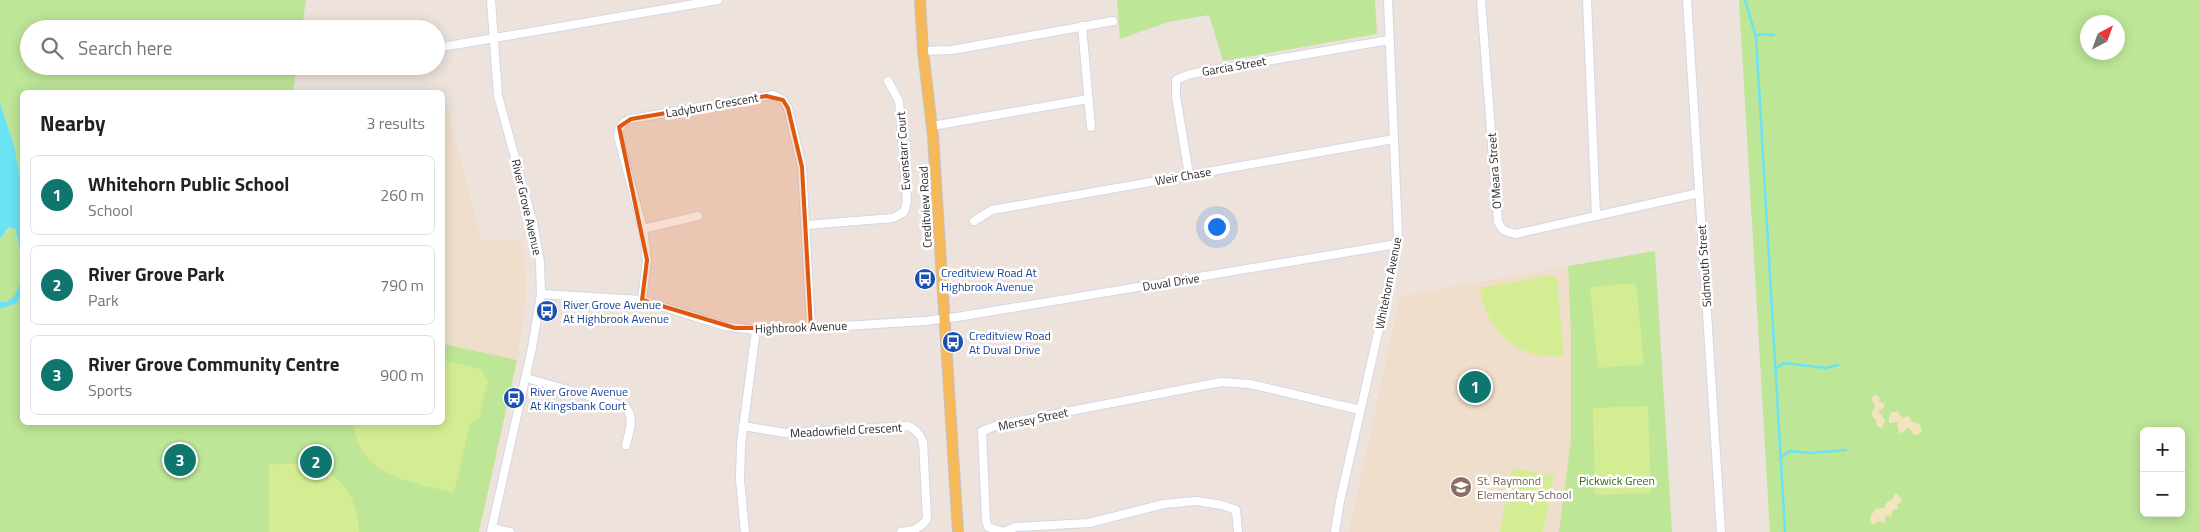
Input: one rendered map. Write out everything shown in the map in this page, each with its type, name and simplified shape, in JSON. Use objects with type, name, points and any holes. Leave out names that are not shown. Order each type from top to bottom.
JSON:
[{"type":"main road","name":"Creditview Road","points":[[920,0],[923,51],[932,126],[958,532]]},
{"type":"street","name":"River Grove Avenue","points":[[491,0],[498,96],[533,223],[540,262],[541,294],[526,378],[492,530]]},
{"type":"street","points":[[445,47],[718,0]]},
{"type":"street","name":"Whitehorn Avenue","points":[[1335,532],[1340,501],[1398,235],[1388,0]]},
{"type":"street","name":"O'Meara Street","points":[[1481,0],[1498,222],[1503,230],[1514,234],[1700,193]]},
{"type":"street","points":[[1586,0],[1596,216]]},
{"type":"street","name":"Sidmouth Street","points":[[1687,0],[1721,532]]},
{"type":"street","points":[[923,51],[952,50],[1113,20]]},
{"type":"street","points":[[1082,26],[1091,127]]},
{"type":"street","name":"Garcia Street","points":[[1189,175],[1176,96],[1176,80],[1190,74],[1389,40]]},
{"type":"street","name":"Evenstarr Court","points":[[806,224],[893,218],[904,212],[907,201],[899,101],[888,82]]},
{"type":"street","name":"Ladyburn Crescent","points":[[642,300],[647,260],[643,230],[618,136],[619,127],[624,121],[766,96],[778,97],[788,108],[802,167],[810,328]]},
{"type":"street","points":[[932,126],[1088,99]]},
{"type":"street","name":"Weir Chase","points":[[974,221],[992,210],[1394,138]]},
{"type":"street","points":[[643,230],[698,216]]},
{"type":"street","name":"Duval Drive","points":[[944,319],[1397,244]]},
{"type":"street","name":"Highbrook Avenue","points":[[541,294],[642,300],[724,326],[756,330],[944,319]]},
{"type":"street","points":[[745,532],[740,478],[743,426],[756,330]]},
{"type":"street","points":[[526,378],[624,406],[630,415],[630,429],[626,445]]},
{"type":"street","name":"Mersey Street","points":[[1238,532],[1236,510],[1222,505],[1196,502],[1164,504],[1089,523],[1016,527],[1003,532],[988,527],[986,521],[982,431],[998,425],[1221,382],[1250,384],[1360,410]]},
{"type":"street","name":"Meadowfield Crescent","points":[[743,426],[785,433],[908,426],[913,428],[921,436],[923,442],[927,519],[919,528],[911,532],[900,532]]},
{"type":"street","points":[[492,530],[510,532]]},
{"type":"highlighted area","points":[[766,96],[783,100],[788,108],[802,167],[811,328],[735,328],[642,300],[647,260],[619,127],[631,119]]},
{"type":"shaded area","points":[[445,101],[482,240],[522,241],[526,300],[517,360],[445,344]]},
{"type":"shaded area","points":[[1568,266],[1571,335],[1571,439],[1559,532],[1349,532],[1400,296]]},
{"type":"green space","points":[[0,0],[306,0],[303,20],[20,20],[20,75],[296,75],[293,90],[20,90],[20,177],[14,145],[0,103]]},
{"type":"green space","points":[[1117,0],[1375,0],[1377,34],[1223,61],[1209,15],[1168,22],[1120,39]]},
{"type":"green space","points":[[1739,0],[2200,0],[2200,532],[1770,532]]},
{"type":"green space","points":[[10,227],[15,229],[17,234],[20,263],[19,286],[9,300],[0,302],[0,239]]},
{"type":"green space","name":"Pickwick Green","points":[[1655,251],[1672,532],[1559,532],[1571,439],[1571,335],[1568,266]]},
{"type":"green space","points":[[1552,275],[1557,279],[1564,356],[1547,356],[1532,353],[1519,348],[1507,340],[1490,318],[1480,288]]},
{"type":"green space","points":[[1636,283],[1644,364],[1598,368],[1590,287]]},
{"type":"green space","points":[[20,297],[20,425],[445,425],[445,344],[517,360],[479,532],[0,532],[0,309],[17,303]]},
{"type":"green space","points":[[445,360],[481,369],[488,381],[479,418],[470,424],[454,493],[421,485],[389,474],[376,466],[365,455],[357,441],[353,425],[445,425]]},
{"type":"green space","points":[[1648,406],[1651,493],[1595,495],[1593,408]]},
{"type":"green space","points":[[269,464],[305,465],[318,468],[338,479],[351,497],[358,520],[359,532],[269,532]]},
{"type":"green space","points":[[1512,468],[1554,476],[1543,532],[1500,532]]},
{"type":"sand","points":[[1876,394],[1880,398],[1879,401],[1885,405],[1883,409],[1878,410],[1885,421],[1882,428],[1877,427],[1876,420],[1871,415],[1875,406],[1871,398]]},
{"type":"sand","points":[[1892,412],[1898,412],[1902,418],[1909,416],[1912,422],[1919,424],[1922,430],[1920,434],[1914,435],[1909,427],[1901,434],[1898,430],[1897,421],[1889,423],[1889,416]]},
{"type":"sand","points":[[1895,493],[1902,500],[1901,503],[1897,504],[1898,509],[1893,510],[1891,517],[1885,515],[1885,523],[1878,521],[1874,524],[1871,523],[1870,518],[1875,509],[1884,508],[1887,502],[1892,500]]},
{"type":"water","points":[[0,103],[14,145],[20,177],[20,254],[15,229],[9,227],[0,239]]},
{"type":"water","points":[[20,278],[20,297],[17,303],[0,309],[0,302],[9,300],[15,294]]},
{"type":"waterway","points":[[1745,0],[1756,37],[1785,532]]},
{"type":"waterway","points":[[1757,36],[1760,34],[1774,35]]},
{"type":"waterway","points":[[1775,369],[1784,363],[1826,368],[1838,365]]},
{"type":"waterway","points":[[1780,458],[1790,451],[1809,453],[1846,450]]},
{"type":"place","name":"Creditview Road At Highbrook Avenue","points":[[925,279]]},
{"type":"place","name":"River Grove Avenue At Highbrook Avenue","points":[[547,311]]},
{"type":"place","name":"Creditview Road At Duval Drive","points":[[953,342]]},
{"type":"place","name":"Whitehorn Public School","points":[[1475,387]]},
{"type":"place","name":"River Grove Avenue At Kingsbank Court","points":[[514,398]]},
{"type":"place","name":"River Grove Community Centre","points":[[180,460]]},
{"type":"place","name":"River Grove Park","points":[[316,462]]},
{"type":"place","name":"St. Raymond Elementary School","points":[[1461,487]]}]
